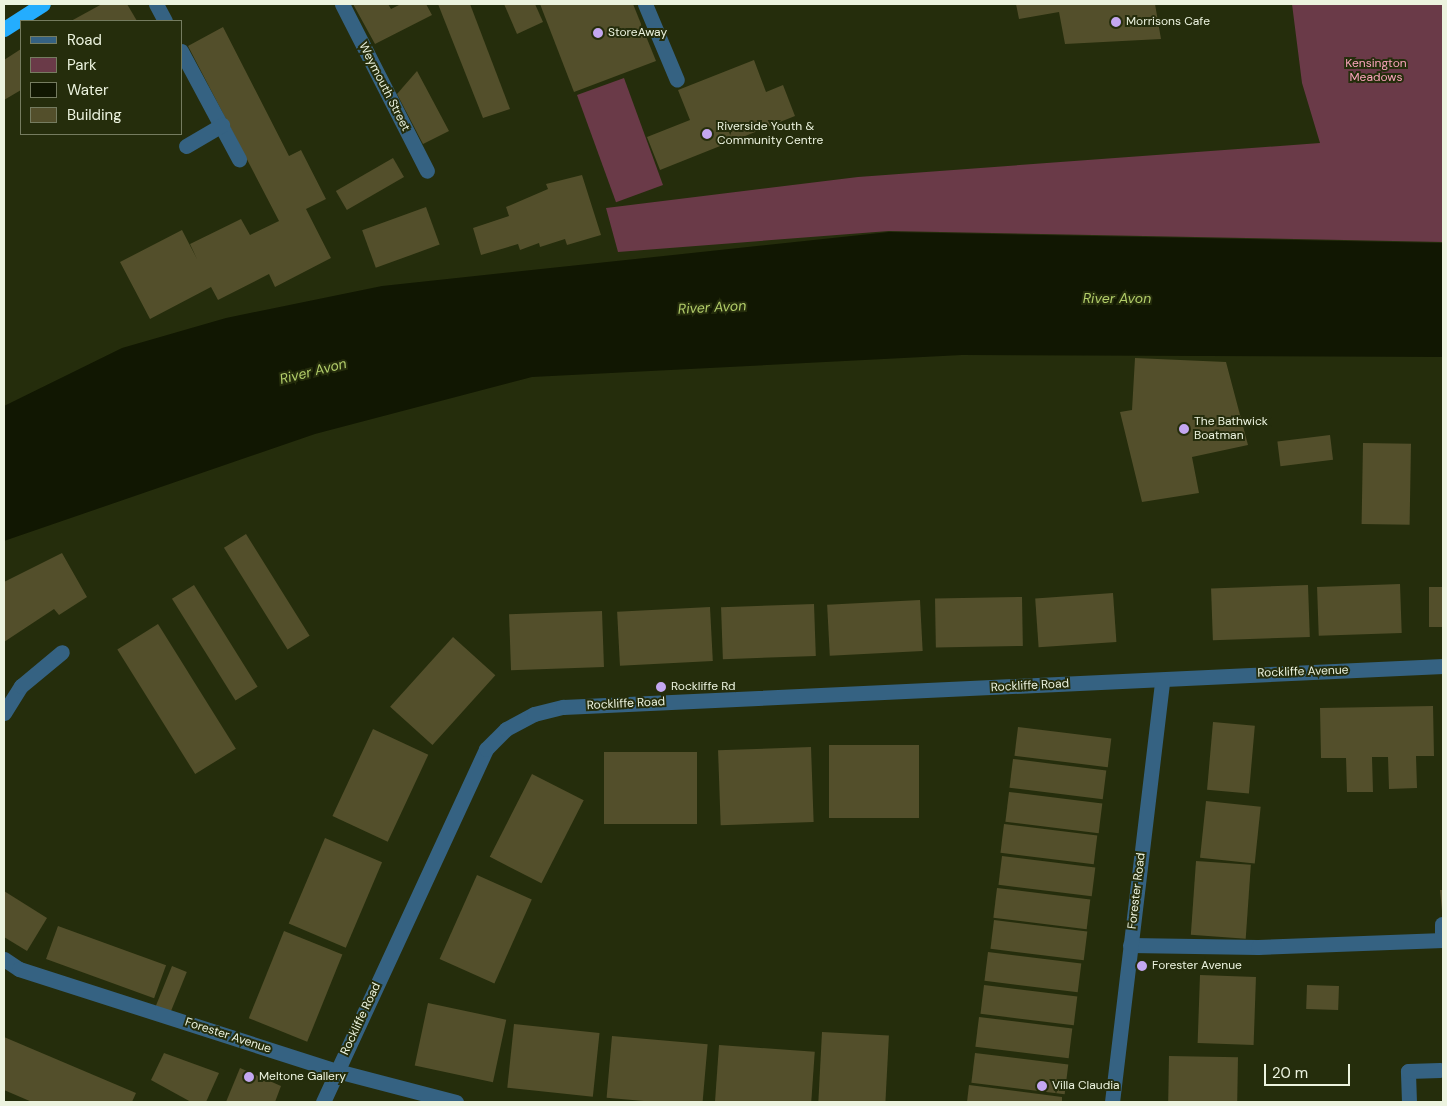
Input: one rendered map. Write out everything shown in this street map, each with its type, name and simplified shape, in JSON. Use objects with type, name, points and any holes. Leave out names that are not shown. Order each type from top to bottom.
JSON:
[{"type":"highway","points":[[4,29],[43,4]]},
{"type":"street","points":[[156,4],[164,20]]},
{"type":"street","name":"Weymouth Street","points":[[342,4],[427,170]]},
{"type":"street","points":[[645,4],[677,80]]},
{"type":"street","points":[[182,53],[239,159]]},
{"type":"street","points":[[186,146],[222,125]]},
{"type":"street","points":[[4,713],[21,686],[62,652]]},
{"type":"street","name":"Rockliffe Avenue","points":[[1162,680],[1443,666]]},
{"type":"street","name":"Forester Road","points":[[1112,1102],[1162,680]]},
{"type":"street","name":"Rockliffe Road","points":[[323,1102],[486,749],[506,729],[534,714],[563,707],[1162,680]]},
{"type":"street","points":[[1130,945],[1258,947],[1442,940],[1442,924]]},
{"type":"street","name":"Forester Avenue","points":[[4,959],[19,969],[337,1070],[456,1102]]},
{"type":"street","points":[[1409,1102],[1408,1071],[1440,1070]]},
{"type":"green space","name":"Kensington Meadows","points":[[1292,4],[1443,4],[1443,242],[889,231],[618,252],[606,208],[858,177],[1320,143],[1302,83]]},
{"type":"green space","points":[[624,78],[663,185],[616,202],[577,95]]},
{"type":"water","name":"River Avon","points":[[889,232],[1443,243],[1443,357],[962,355],[532,377],[315,434],[4,541],[4,406],[122,348],[226,318],[382,286]]},
{"type":"building","points":[[102,4],[127,4],[136,20],[73,20]]},
{"type":"building","points":[[353,4],[388,4],[391,9],[401,4],[426,4],[432,15],[375,44]]},
{"type":"building","points":[[438,4],[470,4],[510,109],[483,118]]},
{"type":"building","points":[[504,4],[535,4],[543,22],[517,34]]},
{"type":"building","name":"StoreAway","points":[[540,4],[633,4],[656,61],[574,92]]},
{"type":"building","points":[[1016,4],[1155,4],[1161,39],[1065,44],[1059,12],[1019,19]]},
{"type":"building","points":[[223,27],[289,156],[301,150],[326,199],[306,209],[331,258],[275,287],[269,274],[218,300],[211,287],[150,319],[120,262],[182,230],[197,259],[190,244],[241,219],[250,235],[279,221],[188,46]]},
{"type":"building","points":[[20,50],[20,91],[4,100],[4,60]]},
{"type":"building","points":[[754,60],[766,92],[783,85],[795,116],[660,170],[647,137],[690,120],[678,90]]},
{"type":"building","points":[[417,71],[449,131],[423,144],[397,94]]},
{"type":"building","points":[[393,158],[404,177],[347,210],[336,191]]},
{"type":"building","points":[[582,175],[601,235],[567,245],[565,239],[540,247],[539,243],[520,250],[518,244],[481,255],[473,228],[509,216],[506,207],[548,189],[546,184]]},
{"type":"building","points":[[426,207],[440,245],[376,268],[362,230]]},
{"type":"building","name":"The Bathwick Boatman","points":[[1135,358],[1226,362],[1248,445],[1192,457],[1199,493],[1142,502],[1120,412],[1132,410]]},
{"type":"building","points":[[1330,435],[1333,460],[1280,466],[1277,441]]},
{"type":"building","points":[[1363,443],[1411,444],[1410,525],[1362,524]]},
{"type":"building","points":[[246,534],[310,636],[288,650],[224,548]]},
{"type":"building","points":[[62,553],[87,597],[59,615],[54,609],[4,642],[4,582]]},
{"type":"building","points":[[1400,584],[1402,633],[1319,636],[1317,587]]},
{"type":"building","points":[[194,585],[258,687],[236,701],[172,599]]},
{"type":"building","points":[[1308,585],[1310,637],[1213,640],[1211,588]]},
{"type":"building","points":[[1429,587],[1443,587],[1443,627],[1429,627]]},
{"type":"building","points":[[1113,593],[1116,642],[1039,647],[1035,598]]},
{"type":"building","points":[[1022,597],[1023,646],[936,648],[935,599]]},
{"type":"building","points":[[920,600],[923,651],[830,656],[827,605]]},
{"type":"building","points":[[814,604],[816,656],[723,659],[721,607]]},
{"type":"building","points":[[710,607],[713,661],[620,666],[617,612]]},
{"type":"building","points":[[602,611],[604,667],[511,670],[509,614]]},
{"type":"building","points":[[158,624],[236,749],[195,774],[117,649]]},
{"type":"building","points":[[453,637],[495,675],[432,745],[390,707]]},
{"type":"building","points":[[1433,706],[1434,756],[1416,756],[1417,788],[1389,789],[1388,757],[1372,757],[1373,792],[1347,792],[1346,758],[1321,758],[1320,708]]},
{"type":"building","points":[[1213,722],[1255,726],[1249,793],[1207,790]]},
{"type":"building","points":[[1018,727],[1111,738],[1108,767],[1014,756]]},
{"type":"building","points":[[373,729],[428,755],[388,842],[332,816]]},
{"type":"building","points":[[829,745],[919,745],[919,818],[829,818]]},
{"type":"building","points":[[811,747],[814,822],[721,825],[718,750]]},
{"type":"building","points":[[604,752],[697,752],[697,824],[604,824]]},
{"type":"building","points":[[1013,759],[1106,770],[1103,799],[1009,788]]},
{"type":"building","points":[[532,774],[584,800],[541,883],[490,857]]},
{"type":"building","points":[[1009,792],[1102,803],[1099,833],[1005,822]]},
{"type":"building","points":[[1206,801],[1261,807],[1255,863],[1200,858]]},
{"type":"building","points":[[1004,824],[1097,835],[1094,864],[1000,853]]},
{"type":"building","points":[[325,838],[382,862],[346,948],[289,924]]},
{"type":"building","points":[[1002,856],[1095,867],[1092,896],[998,885]]},
{"type":"building","points":[[1196,861],[1251,865],[1246,939],[1191,935]]},
{"type":"building","points":[[477,875],[532,899],[494,983],[440,959]]},
{"type":"building","points":[[997,888],[1090,899],[1087,929],[993,918]]},
{"type":"building","points":[[1440,890],[1443,890],[1443,911],[1442,911]]},
{"type":"building","points":[[4,891],[47,918],[27,951],[4,937]]},
{"type":"building","points":[[994,920],[1087,931],[1084,960],[990,949]]},
{"type":"building","points":[[58,926],[166,965],[154,998],[46,959]]},
{"type":"building","points":[[284,931],[342,955],[307,1042],[249,1018]]},
{"type":"building","points":[[988,952],[1081,963],[1078,992],[984,981]]},
{"type":"building","points":[[172,966],[187,972],[171,1012],[156,1006]]},
{"type":"building","points":[[1200,975],[1256,977],[1254,1045],[1198,1043]]},
{"type":"building","points":[[984,985],[1077,996],[1074,1025],[980,1014]]},
{"type":"building","points":[[1307,985],[1339,986],[1338,1010],[1306,1009]]},
{"type":"building","points":[[428,1003],[506,1020],[493,1082],[415,1066]]},
{"type":"building","points":[[979,1017],[1072,1028],[1069,1058],[975,1047]]},
{"type":"building","points":[[514,1024],[600,1033],[593,1097],[507,1088]]},
{"type":"building","points":[[822,1032],[889,1036],[885,1102],[818,1102]]},
{"type":"building","points":[[612,1036],[708,1044],[703,1102],[655,1102],[607,1098]]},
{"type":"building","points":[[4,1037],[136,1093],[132,1102],[32,1102],[4,1090]]},
{"type":"building","points":[[719,1045],[815,1052],[811,1102],[715,1102]]},
{"type":"building","points":[[164,1053],[219,1073],[206,1102],[191,1102],[151,1080]]},
{"type":"building","points":[[975,1053],[1068,1064],[1065,1094],[971,1083]]},
{"type":"building","points":[[1169,1056],[1238,1057],[1237,1102],[1168,1102]]},
{"type":"building","name":"Meltone Gallery","points":[[240,1068],[281,1086],[275,1102],[226,1102]]},
{"type":"building","points":[[969,1085],[1062,1097],[1062,1102],[967,1102]]},
{"type":"place","name":"Morrisons Cafe","points":[[1116,22]]},
{"type":"place","name":"StoreAway","points":[[598,33]]},
{"type":"place","name":"Riverside Youth & Community Centre","points":[[707,134]]},
{"type":"place","name":"The Bathwick Boatman","points":[[1184,429]]},
{"type":"place","name":"Rockliffe Rd","points":[[661,687]]},
{"type":"place","name":"Forester Avenue","points":[[1142,966]]},
{"type":"place","name":"Meltone Gallery","points":[[249,1077]]},
{"type":"place","name":"Villa Claudia","points":[[1042,1086]]}]
